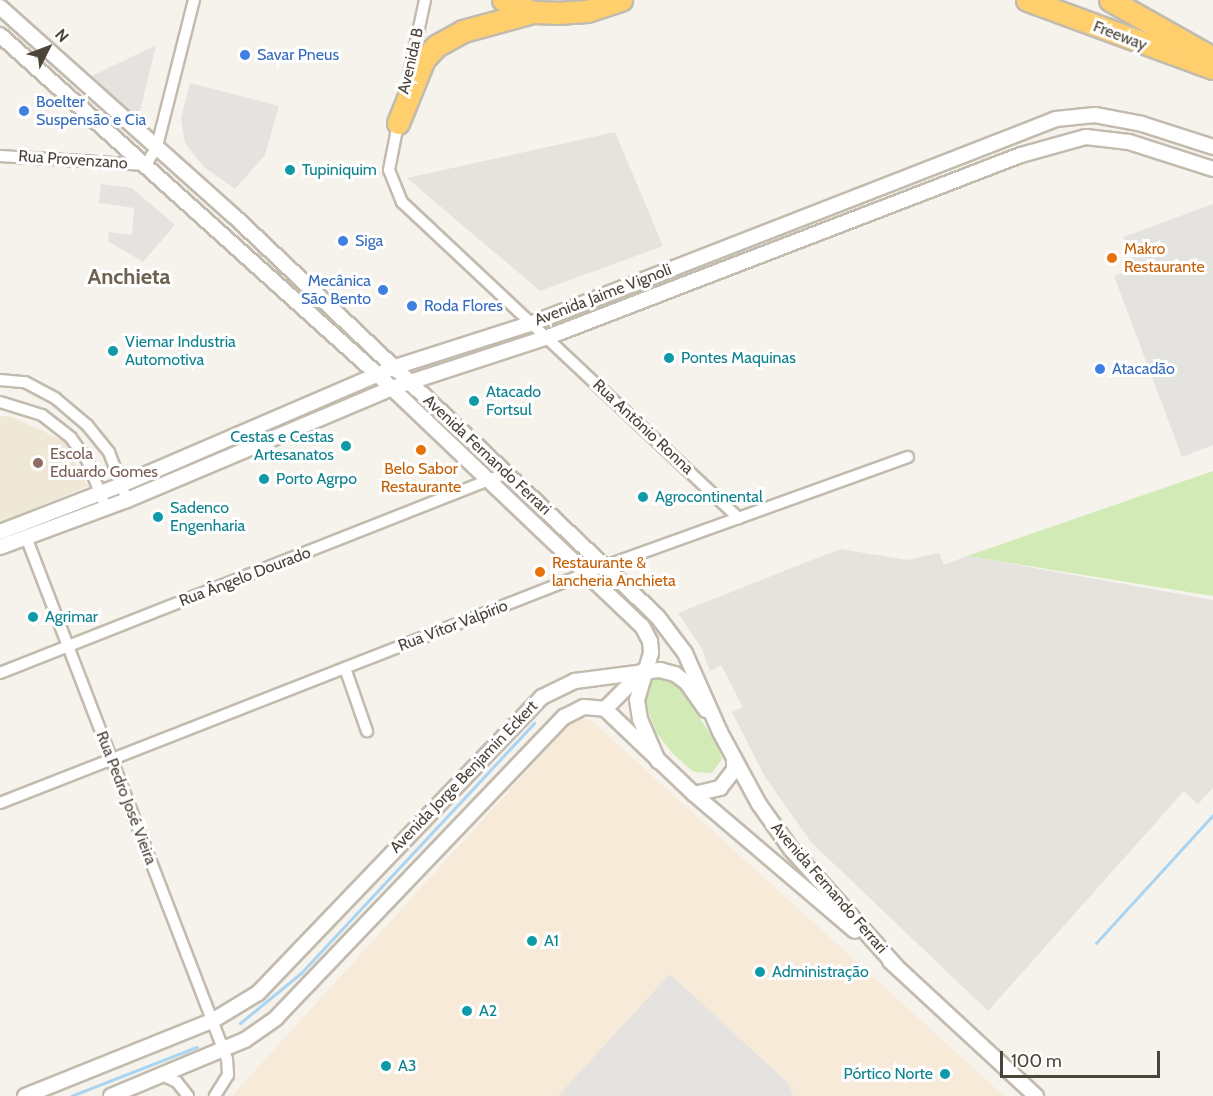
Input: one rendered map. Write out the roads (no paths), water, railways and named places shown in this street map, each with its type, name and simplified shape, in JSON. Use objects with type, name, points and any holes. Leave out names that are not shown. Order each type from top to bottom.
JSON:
[{"type":"highway","points":[[503,0],[533,12]]},
{"type":"highway","points":[[398,123],[424,60],[436,46],[463,31],[533,12],[587,10],[621,0]]},
{"type":"highway","name":"Freeway","points":[[1028,0],[1213,68]]},
{"type":"highway","points":[[1110,0],[1213,58]]},
{"type":"street","points":[[146,165],[157,146],[194,0]]},
{"type":"street","name":"Avenida B","points":[[425,0],[389,170],[402,202],[533,323]]},
{"type":"street","name":"Avenida Fernando Ferrari","points":[[0,7],[235,218],[657,616],[686,653],[720,732],[759,804],[791,849],[896,966]]},
{"type":"street","name":"Avenida Fernando Ferrari","points":[[0,34],[378,375],[642,626],[650,641],[651,653],[643,671],[637,700],[640,719],[658,761]]},
{"type":"street","name":"Avenida Jaime Vignoli","points":[[0,532],[121,485],[395,367],[533,323],[1056,119],[1095,115],[1142,124],[1213,147]]},
{"type":"street","name":"Avenida Jaime Vignoli","points":[[0,547],[127,501],[392,388],[548,337],[1021,155],[1086,137],[1129,142],[1213,169]]},
{"type":"street","name":"Rua Provenzano","points":[[0,156],[146,165]]},
{"type":"street","points":[[924,170],[931,190]]},
{"type":"street","points":[[221,233],[235,218]]},
{"type":"street","name":"Rua Antônio Ronna","points":[[533,323],[739,518]]},
{"type":"street","points":[[0,380],[25,382],[55,398],[87,425],[108,452],[127,501]]},
{"type":"street","points":[[0,402],[42,415],[71,438],[87,460],[105,508]]},
{"type":"street","points":[[479,447],[490,481]]},
{"type":"street","name":"Rua Vítor Valpírio","points":[[0,803],[586,573],[908,456]]},
{"type":"street","name":"Rua Ângelo Dourado","points":[[0,673],[507,473]]},
{"type":"street","name":"Rua Pedro José Vieira","points":[[26,537],[226,1054]]},
{"type":"street","points":[[345,668],[368,731]]},
{"type":"street","points":[[605,709],[643,671]]},
{"type":"street","name":"Avenida Jorge Benjamin Eckert","points":[[25,1096],[232,1012],[280,973],[542,696],[575,681],[643,671],[675,674],[687,683],[720,732]]},
{"type":"street","name":"Avenida Jorge Benjamin Eckert","points":[[111,1096],[162,1075],[226,1054],[276,1018],[306,992],[564,717],[584,707],[605,709]]},
{"type":"street","name":"Avenida Fernando Ferrari","points":[[605,709],[694,794],[896,966],[1036,1096]]},
{"type":"street","points":[[694,794],[720,788],[734,770],[734,758]]},
{"type":"street","points":[[215,1096],[228,1075],[226,1054]]},
{"type":"street","points":[[162,1075],[177,1082],[188,1096]]},
{"type":"waterway","points":[[240,1023],[301,973],[534,723]]},
{"type":"waterway","points":[[1096,943],[1213,815]]},
{"type":"waterway","points":[[71,1096],[197,1047]]},
{"type":"place","name":"Savar Pneus","points":[[245,55]]},
{"type":"place","name":"Boelter Suspensão e Cia","points":[[24,111]]},
{"type":"place","name":"Tupiniquim","points":[[290,170]]},
{"type":"place","name":"Siga","points":[[343,241]]},
{"type":"place","name":"Makro Restaurante","points":[[1112,258]]},
{"type":"place","name":"Mecânica São Bento","points":[[383,290]]},
{"type":"place","name":"Roda Flores","points":[[412,306]]},
{"type":"place","name":"Viemar Industria Automotiva","points":[[113,351]]},
{"type":"place","name":"Pontes Maquinas","points":[[669,358]]},
{"type":"place","name":"Atacadão","points":[[1100,369]]},
{"type":"place","name":"Atacado Fortsul","points":[[474,401]]},
{"type":"place","name":"Cestas e Cestas Artesanatos","points":[[346,446]]},
{"type":"place","name":"Belo Sabor Restaurante","points":[[421,450]]},
{"type":"place","name":"Escola Eduardo Gomes","points":[[38,463]]},
{"type":"place","name":"Porto Agrpo","points":[[264,479]]},
{"type":"place","name":"Agrocontinental","points":[[643,497]]},
{"type":"place","name":"Sadenco Engenharia","points":[[158,517]]},
{"type":"place","name":"Restaurante & lancheria Anchieta","points":[[540,572]]},
{"type":"place","name":"Agrimar","points":[[33,617]]},
{"type":"place","name":"A1","points":[[532,941]]},
{"type":"place","name":"Administração","points":[[760,972]]},
{"type":"place","name":"A2","points":[[467,1011]]},
{"type":"place","name":"A3","points":[[386,1066]]},
{"type":"place","name":"Pórtico Norte","points":[[945,1074]]},
{"type":"district","name":"Anchieta","points":[[129,277]]}]
